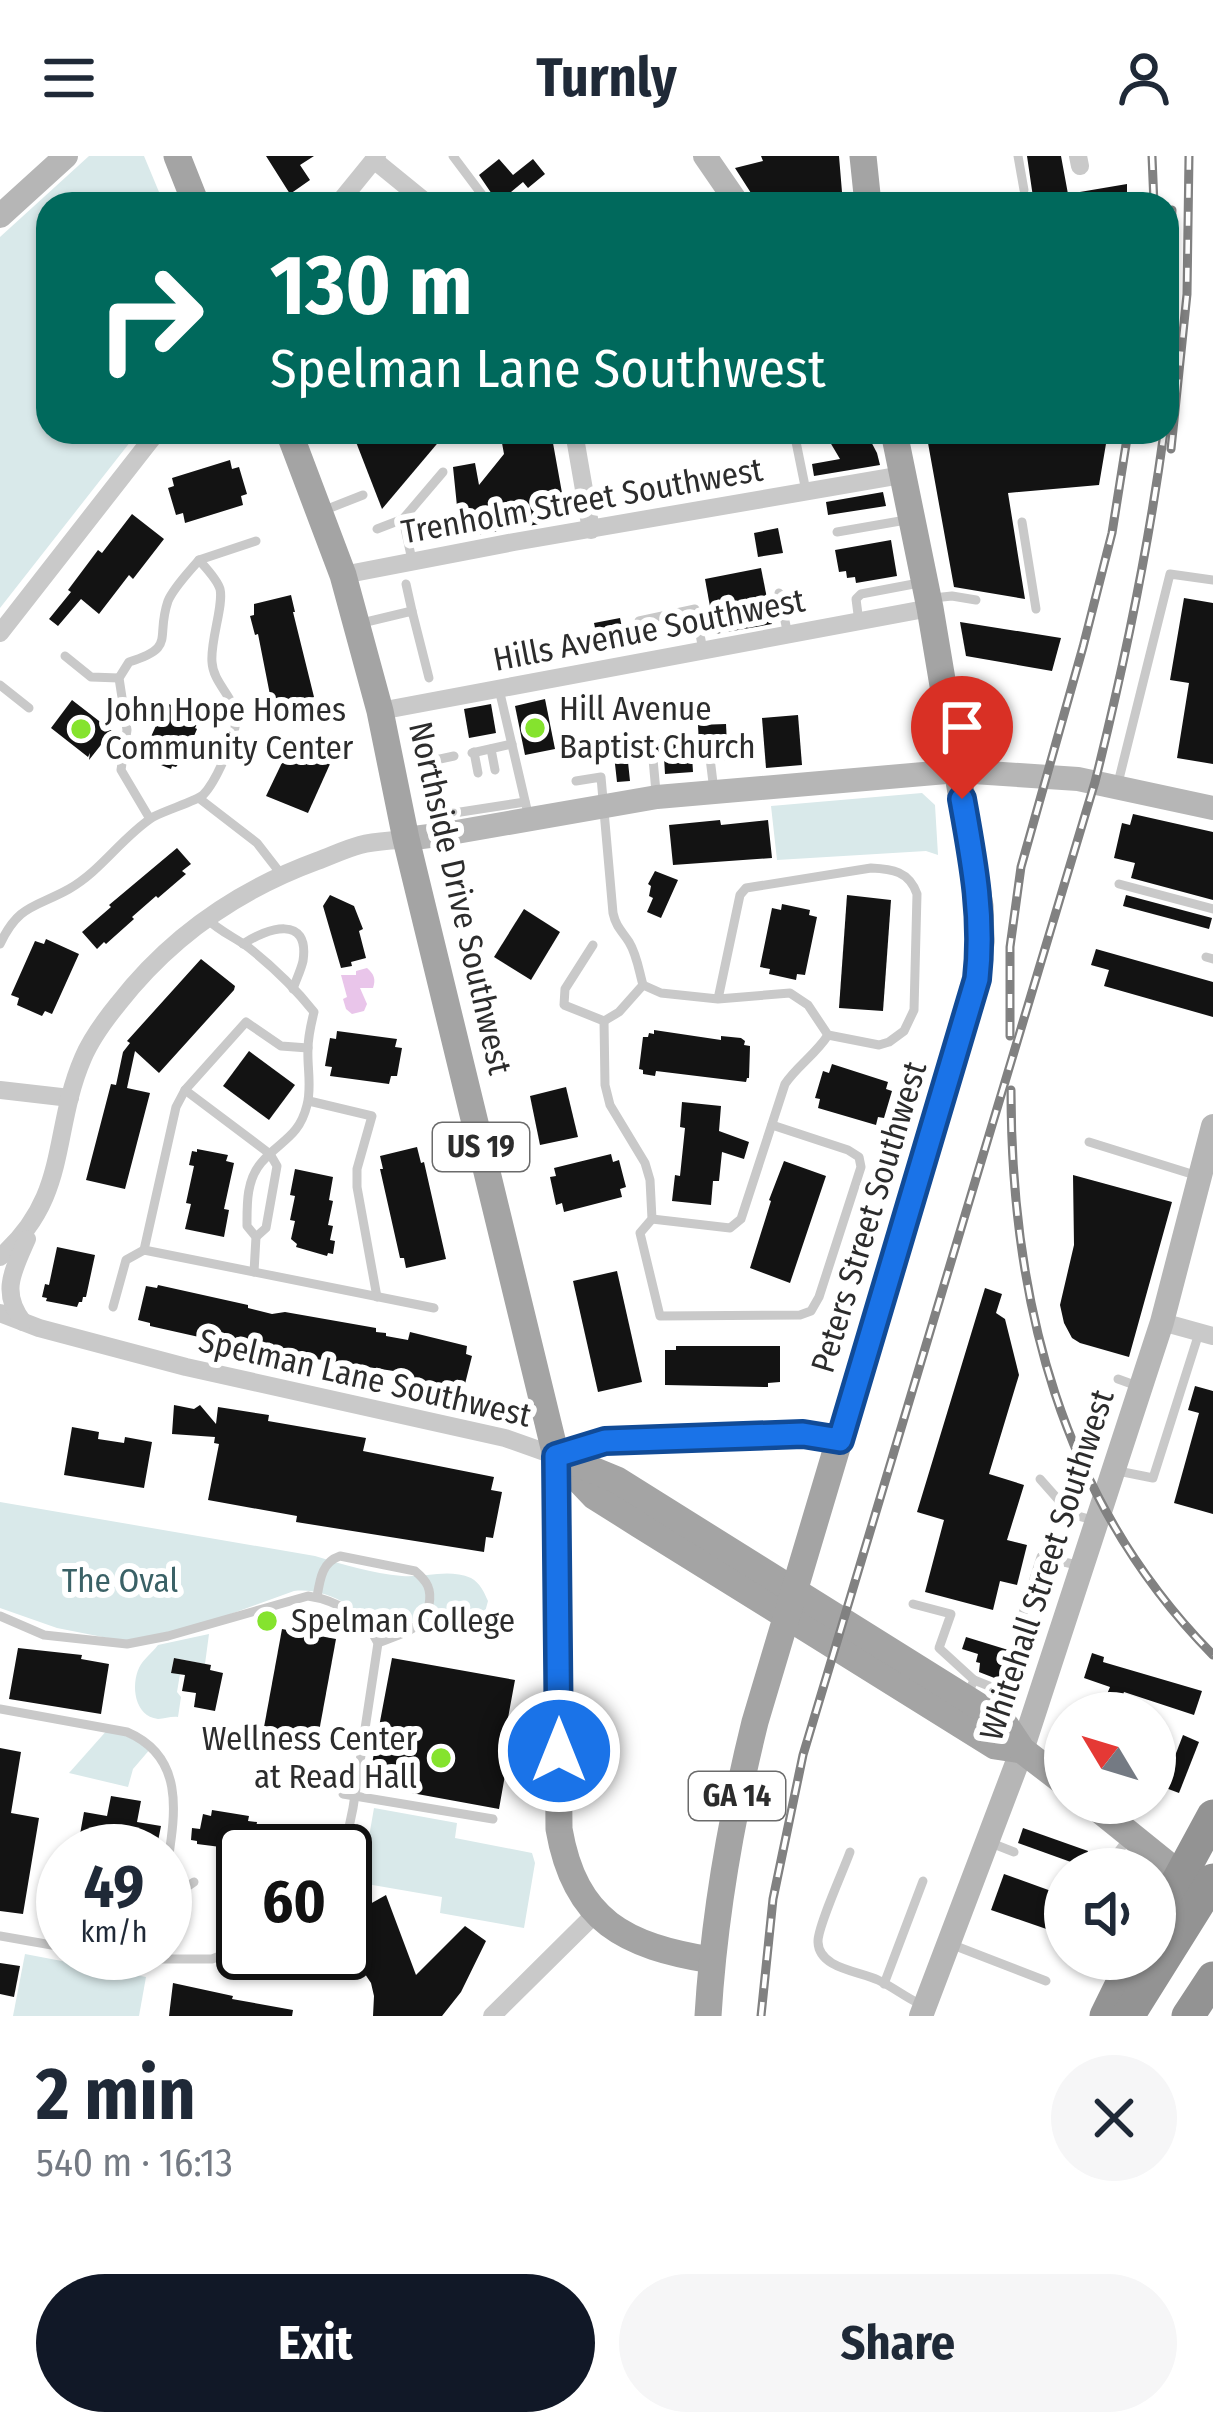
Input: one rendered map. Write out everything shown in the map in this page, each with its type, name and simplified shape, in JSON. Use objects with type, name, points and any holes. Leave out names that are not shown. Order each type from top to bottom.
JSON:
[{"type":"highway","points":[[1176,1884],[1213,1816]]},
{"type":"highway","points":[[1176,1926],[1213,1880]]},
{"type":"highway","points":[[1106,2016],[1133,1980]]},
{"type":"highway","points":[[1128,2016],[1141,1980]]},
{"type":"main road","points":[[176,156],[191,192]]},
{"type":"main road","points":[[863,156],[867,192]]},
{"type":"main road","name":"Northside Drive Southwest","points":[[294,444],[343,574],[380,711],[406,838],[556,1456],[559,1829],[571,1875],[596,1912]]},
{"type":"main road","name":"Peters Street Southwest","points":[[708,2016],[722,1874],[737,1792],[797,1574],[977,979],[980,906],[896,444]]},
{"type":"main road","points":[[556,1456],[617,1480],[976,1697],[1006,1726],[1022,1750],[1044,1767]]},
{"type":"main road","points":[[556,1456],[594,1496],[995,1746],[1022,1750]]},
{"type":"main road","points":[[1117,1824],[1213,1901]]},
{"type":"main road","points":[[596,1912],[644,1946],[712,1960]]},
{"type":"street","points":[[0,216],[41,168],[66,156]]},
{"type":"street","points":[[348,192],[376,158],[414,192]]},
{"type":"street","points":[[711,158],[730,192]]},
{"type":"street","points":[[0,633],[148,444]]},
{"type":"street","points":[[576,444],[591,530]]},
{"type":"street","name":"Trenholm Street Southwest","points":[[343,574],[902,475]]},
{"type":"street","name":"Hills Avenue Southwest","points":[[380,711],[859,622],[927,596]]},
{"type":"street","points":[[22,1322],[10,1306],[9,1286],[56,1171],[83,1056],[151,965],[206,918],[281,874],[361,845],[527,810],[958,771],[1078,778],[1213,808]]},
{"type":"street","points":[[0,1090],[70,1098]]},
{"type":"street","name":"Whitehall Street Southwest","points":[[923,2012],[1022,1750],[1116,1461],[1129,1383],[1162,1322],[1213,1126]]},
{"type":"street","points":[[0,1257],[38,1214]]},
{"type":"street","name":"Spelman Lane Southwest","points":[[0,1313],[186,1367],[505,1438],[556,1456],[605,1441],[803,1434],[840,1440]]},
{"type":"street","points":[[1162,1322],[1206,1334]]},
{"type":"street","points":[[492,2016],[596,1912]]},
{"type":"lane","points":[[452,156],[480,192]]},
{"type":"lane","points":[[1018,156],[1024,190]]},
{"type":"lane","points":[[796,444],[806,493]]},
{"type":"lane","points":[[377,529],[403,518],[443,472]]},
{"type":"lane","points":[[320,512],[363,495]]},
{"type":"lane","points":[[403,518],[412,560]]},
{"type":"lane","points":[[837,532],[911,519]]},
{"type":"lane","points":[[1022,523],[1036,610]]},
{"type":"lane","points":[[150,819],[122,770],[128,730],[119,678],[129,662],[154,655],[160,648],[169,598],[199,560],[256,541]]},
{"type":"lane","points":[[2,936],[14,918],[72,887],[150,819],[200,799],[228,748],[236,713],[213,675],[211,656],[219,586],[199,560]]},
{"type":"lane","points":[[1117,787],[1170,574],[1213,580]]},
{"type":"lane","points":[[406,584],[429,677]]},
{"type":"lane","points":[[779,593],[788,635]]},
{"type":"lane","points":[[927,596],[976,600]]},
{"type":"lane","points":[[638,620],[695,609],[703,650]]},
{"type":"lane","points":[[357,624],[412,611]]},
{"type":"lane","points":[[65,656],[91,676],[119,678]]},
{"type":"lane","points":[[0,685],[29,708]]},
{"type":"lane","points":[[454,756],[431,761],[443,825],[466,811],[502,805],[527,810],[499,689]]},
{"type":"lane","points":[[478,773],[473,752],[512,744]]},
{"type":"lane","points":[[491,749],[495,770]]},
{"type":"lane","points":[[714,791],[710,758],[752,753]]},
{"type":"lane","points":[[652,759],[657,797]]},
{"type":"lane","points":[[576,781],[601,777],[613,914],[616,928],[635,955],[643,985]]},
{"type":"lane","points":[[499,790],[502,805]]},
{"type":"lane","points":[[482,793],[485,808]]},
{"type":"lane","points":[[463,796],[466,811]]},
{"type":"lane","points":[[200,799],[257,843],[281,874]]},
{"type":"lane","points":[[643,985],[661,993],[718,999],[790,993],[808,1005],[829,1035],[879,1045],[889,1042],[904,1031],[914,1010],[914,884],[902,873],[871,868],[746,888],[740,895],[718,999]]},
{"type":"lane","points":[[1119,884],[1213,909]]},
{"type":"lane","points":[[206,918],[244,944],[314,1012],[308,1048],[309,1101],[292,1136],[258,1166],[247,1200],[248,1226],[256,1237],[254,1272]]},
{"type":"lane","points":[[244,944],[262,931],[282,926],[291,929],[302,940],[303,961],[293,989]]},
{"type":"lane","points":[[592,945],[566,989],[564,1005],[604,1022]]},
{"type":"lane","points":[[604,1022],[643,985]]},
{"type":"lane","points":[[144,1250],[176,1107],[185,1090],[246,1022],[281,1046],[308,1048]]},
{"type":"lane","points":[[604,1022],[610,1105],[650,1180],[652,1219],[640,1233],[660,1316],[800,1315],[811,1310],[819,1297],[861,1167],[859,1157],[772,1125]]},
{"type":"lane","points":[[652,1219],[736,1225],[784,1084],[829,1035]]},
{"type":"lane","points":[[185,1090],[270,1154],[277,1166],[266,1228],[256,1237]]},
{"type":"lane","points":[[309,1101],[372,1116],[357,1168],[357,1187],[377,1297]]},
{"type":"lane","points":[[1088,1142],[1200,1176]]},
{"type":"lane","points":[[113,1307],[126,1260],[144,1250],[434,1308]]},
{"type":"lane","points":[[1116,1461],[1153,1478],[1206,1334]]},
{"type":"lane","points":[[1017,1632],[1041,1557],[1089,1543],[1040,1479]]},
{"type":"lane","points":[[317,1597],[320,1576],[334,1557],[415,1571],[430,1590],[425,1619],[378,1643]]},
{"type":"lane","points":[[0,1616],[44,1635],[127,1644],[294,1598],[317,1597],[344,1609],[372,1630],[378,1643],[346,1824]]},
{"type":"lane","points":[[913,1604],[950,1614],[939,1648],[976,1697]]},
{"type":"lane","points":[[0,1709],[140,1738],[169,1773],[175,1801],[172,1824]]},
{"type":"lane","points":[[348,1795],[493,1820]]},
{"type":"lane","points":[[1121,1848],[1131,1835]]},
{"type":"lane","points":[[987,1842],[1014,1852]]},
{"type":"lane","points":[[850,1852],[820,1929],[822,1954],[833,1964],[884,1984],[923,2012]]},
{"type":"lane","points":[[884,1984],[923,1881]]},
{"type":"lane","points":[[0,1936],[36,1942]]},
{"type":"lane","points":[[948,1943],[1046,1981]]},
{"type":"green space","points":[[89,156],[144,156],[159,192],[49,192]]},
{"type":"green space","points":[[36,204],[36,444],[129,444],[0,608],[0,237]]},
{"type":"green space","points":[[922,793],[935,805],[938,855],[926,851],[777,860],[771,806]]},
{"type":"green space","name":"The Oval","points":[[0,1502],[315,1556],[391,1575],[462,1575],[477,1582],[488,1601],[485,1612],[468,1628],[419,1619],[382,1636],[343,1602],[307,1591],[128,1642],[57,1628],[0,1608]]},
{"type":"green space","points":[[209,1634],[205,1664],[174,1658],[171,1672],[180,1674],[178,1717],[150,1717],[136,1699],[135,1683],[145,1659],[158,1645]]},
{"type":"green space","points":[[109,1728],[151,1748],[133,1769],[128,1787],[69,1773]]},
{"type":"green space","points":[[374,1808],[457,1823],[455,1838],[532,1853],[535,1863],[524,1928],[440,1913],[442,1897],[372,1885]]},
{"type":"green space","points":[[25,1954],[36,1956],[36,1980],[145,1980],[139,2016],[13,2016]]},
{"type":"shaded area","points":[[367,968],[374,977],[373,988],[360,988],[367,1004],[364,1011],[352,1014],[343,999],[347,997],[341,975],[356,975]]},
{"type":"building","points":[[266,156],[314,156],[300,165],[310,180],[289,192]]},
{"type":"building","points":[[761,156],[839,156],[842,192],[750,192],[735,168],[763,161]]},
{"type":"building","points":[[1027,156],[1061,156],[1068,192],[1032,192]]},
{"type":"building","points":[[499,159],[513,175],[533,159],[545,174],[528,188],[523,182],[511,192],[491,192],[479,175]]},
{"type":"building","points":[[1127,184],[1127,192],[1080,192]]},
{"type":"building","points":[[357,444],[437,444],[382,509]]},
{"type":"building","points":[[502,444],[553,444],[564,504],[551,522],[466,537],[462,515],[458,516],[453,467],[475,463],[479,485],[504,454]]},
{"type":"building","points":[[831,444],[872,444],[880,465],[814,476],[812,464],[840,459]]},
{"type":"building","points":[[928,444],[1106,444],[1099,485],[1008,493],[1025,599],[954,587]]},
{"type":"building","points":[[230,460],[232,469],[239,467],[247,494],[241,496],[243,505],[185,523],[183,513],[176,515],[168,488],[174,486],[172,478]]},
{"type":"building","points":[[883,492],[886,506],[828,515],[826,502]]},
{"type":"building","points":[[132,514],[164,539],[99,614],[81,599],[58,626],[49,619],[71,592],[68,590]]},
{"type":"building","points":[[778,528],[783,553],[758,557],[754,533]]},
{"type":"building","points":[[891,540],[897,576],[856,583],[855,577],[847,578],[846,571],[839,572],[835,550]]},
{"type":"building","points":[[761,568],[772,624],[715,634],[705,579]]},
{"type":"building","points":[[291,595],[314,697],[311,702],[280,709],[271,700],[250,616],[254,604]]},
{"type":"building","points":[[1184,598],[1213,603],[1213,764],[1177,758],[1189,683],[1170,680]]},
{"type":"building","points":[[620,618],[626,647],[600,652],[594,623]]},
{"type":"building","points":[[960,622],[1061,638],[1052,671],[966,656]]},
{"type":"building","name":"Hill Avenue Baptist Church","points":[[545,699],[555,749],[525,755],[515,706]]},
{"type":"building","name":"John Hope Homes Community Center","points":[[72,700],[112,731],[89,760],[90,753],[88,757],[51,728]]},
{"type":"building","points":[[163,702],[185,710],[198,722],[182,764],[171,769],[138,753],[145,739],[149,741]]},
{"type":"building","points":[[491,704],[496,733],[469,738],[464,709]]},
{"type":"building","points":[[798,715],[802,765],[766,768],[762,718]]},
{"type":"building","points":[[726,724],[727,744],[699,745],[698,725]]},
{"type":"building","points":[[691,740],[693,772],[665,774],[664,757],[651,750],[644,760],[628,762],[630,781],[617,782],[613,746]]},
{"type":"building","points":[[291,744],[330,764],[308,813],[266,796]]},
{"type":"building","points":[[1133,814],[1213,832],[1213,900],[1131,878],[1135,863],[1114,858],[1122,823],[1130,825]]},
{"type":"building","points":[[720,820],[721,825],[768,820],[772,858],[673,865],[669,825]]},
{"type":"building","points":[[177,848],[191,864],[182,871],[186,874],[97,949],[82,932]]},
{"type":"building","points":[[655,871],[678,880],[661,918],[647,912],[653,898],[648,884]]},
{"type":"building","points":[[330,895],[354,906],[363,929],[359,931],[366,958],[351,962],[352,966],[341,968],[323,906]]},
{"type":"building","points":[[847,895],[891,900],[883,1011],[839,1008]]},
{"type":"building","points":[[1126,895],[1212,918],[1209,929],[1123,906]]},
{"type":"building","points":[[782,904],[810,910],[809,915],[817,917],[805,975],[797,974],[796,980],[760,967],[772,908],[781,910]]},
{"type":"building","points":[[524,909],[560,932],[531,980],[494,957]]},
{"type":"building","points":[[46,939],[79,954],[52,1014],[45,1011],[42,1016],[17,1005],[19,998],[11,995],[35,941],[44,944]]},
{"type":"building","points":[[1096,949],[1213,982],[1213,1017],[1104,986],[1109,970],[1091,965]]},
{"type":"building","points":[[201,959],[235,986],[234,990],[159,1073],[135,1051],[127,1088],[150,1093],[125,1189],[86,1180],[127,1041]]},
{"type":"building","points":[[654,1030],[721,1040],[721,1036],[741,1038],[750,1046],[749,1078],[746,1082],[656,1071],[655,1076],[643,1074],[639,1069],[643,1037]]},
{"type":"building","points":[[337,1031],[397,1039],[395,1047],[402,1048],[397,1076],[391,1076],[389,1084],[330,1076],[332,1067],[325,1066],[330,1038],[336,1039]]},
{"type":"building","points":[[249,1051],[295,1085],[269,1120],[223,1086]]},
{"type":"building","points":[[832,1064],[888,1082],[886,1089],[892,1091],[884,1118],[878,1117],[876,1125],[818,1108],[820,1099],[815,1098],[823,1071],[829,1073]]},
{"type":"building","points":[[566,1087],[578,1137],[540,1145],[530,1096]]},
{"type":"building","points":[[682,1102],[721,1106],[719,1131],[749,1142],[744,1159],[722,1152],[711,1205],[672,1201],[685,1128],[680,1127]]},
{"type":"building","points":[[417,1147],[446,1259],[406,1268],[380,1156]]},
{"type":"building","points":[[197,1149],[228,1155],[226,1161],[234,1163],[224,1209],[229,1210],[224,1237],[185,1229],[194,1166],[189,1165]]},
{"type":"building","points":[[611,1154],[613,1162],[619,1160],[626,1187],[620,1189],[622,1197],[564,1212],[562,1203],[556,1205],[550,1177],[556,1176],[554,1168]]},
{"type":"building","points":[[784,1161],[826,1176],[790,1283],[750,1268]]},
{"type":"building","points":[[295,1169],[333,1177],[328,1225],[333,1226],[333,1254],[296,1247],[291,1239]]},
{"type":"building","points":[[1073,1175],[1172,1202],[1129,1357],[1080,1343],[1064,1323],[1060,1305],[1074,1245]]},
{"type":"building","points":[[57,1247],[95,1255],[86,1297],[77,1307],[42,1297]]},
{"type":"building","points":[[617,1271],[642,1382],[598,1392],[573,1281]]},
{"type":"building","points":[[146,1286],[272,1314],[285,1312],[376,1328],[386,1336],[408,1340],[410,1332],[467,1346],[466,1354],[472,1356],[465,1384],[460,1382],[458,1390],[399,1376],[400,1372],[150,1326],[138,1320]]},
{"type":"building","points":[[985,1288],[1002,1294],[996,1313],[1005,1319],[1019,1375],[989,1474],[1024,1485],[1007,1540],[1027,1545],[1017,1585],[1000,1581],[993,1610],[925,1592],[944,1520],[917,1512]]},
{"type":"building","points":[[676,1346],[780,1346],[780,1382],[768,1383],[768,1387],[665,1385],[665,1350],[676,1350]]},
{"type":"building","points":[[1195,1386],[1213,1391],[1213,1514],[1174,1503],[1199,1413],[1188,1410]]},
{"type":"building","points":[[174,1405],[194,1409],[200,1405],[216,1424],[218,1407],[269,1415],[268,1421],[366,1438],[363,1451],[494,1477],[491,1490],[502,1492],[493,1538],[486,1537],[484,1552],[296,1522],[297,1516],[208,1500],[219,1444],[214,1443],[215,1437],[172,1434]]},
{"type":"building","points":[[72,1427],[99,1432],[98,1439],[152,1442],[144,1488],[64,1475]]},
{"type":"building","points":[[282,1629],[336,1639],[316,1748],[262,1738]]},
{"type":"building","points":[[966,1637],[1028,1656],[1021,1678],[1009,1674],[997,1679],[979,1672],[978,1654],[962,1649]]},
{"type":"building","points":[[18,1648],[82,1655],[81,1659],[109,1664],[101,1714],[9,1699]]},
{"type":"building","points":[[1092,1653],[1104,1657],[1103,1662],[1202,1691],[1194,1715],[1176,1709],[1176,1692],[1108,1692],[1110,1687],[1084,1678]]},
{"type":"building","points":[[174,1658],[211,1665],[210,1670],[223,1673],[215,1711],[194,1707],[196,1693],[182,1691],[185,1675],[171,1673]]},
{"type":"building","name":"Wellness Center at Read Hall","points":[[392,1658],[515,1680],[506,1729],[513,1730],[499,1809],[368,1785]]},
{"type":"building","points":[[1183,1735],[1199,1742],[1179,1793],[1176,1792],[1176,1753]]},
{"type":"building","points":[[0,1748],[21,1752],[11,1813],[39,1818],[23,1914],[0,1911]]},
{"type":"building","points":[[111,1796],[141,1801],[137,1822],[149,1824],[82,1824],[84,1812],[107,1816]]},
{"type":"building","points":[[212,1810],[249,1816],[248,1821],[257,1822],[216,1824],[216,1846],[197,1844],[192,1840],[192,1828],[200,1829],[203,1814],[211,1816]]},
{"type":"building","points":[[1023,1828],[1080,1848],[1044,1848],[1044,1852],[1018,1843]]},
{"type":"building","points":[[1004,1874],[1044,1888],[1044,1928],[991,1910]]},
{"type":"building","points":[[386,1895],[416,1975],[465,1926],[486,1941],[461,1992],[442,2016],[373,2016],[369,1980],[372,1903]]},
{"type":"building","points":[[0,1963],[20,1966],[14,1997],[0,1994]]},
{"type":"building","points":[[173,1983],[293,2010],[292,2016],[169,2016]]},
{"type":"railway","points":[[1152,156],[1154,192]]},
{"type":"railway","points":[[1179,372],[1187,294],[1189,156]]},
{"type":"railway","points":[[1010,1036],[1010,947],[1021,867],[1112,533],[1126,444]]},
{"type":"railway","points":[[761,2016],[773,1899],[803,1755],[1095,782],[1134,608],[1162,444]]},
{"type":"railway","points":[[1171,449],[1172,444]]},
{"type":"railway","points":[[1011,1090],[1021,1245],[1055,1393],[1082,1464],[1117,1531],[1161,1595],[1213,1655]]},
{"type":"place","name":"Hill Avenue Baptist Church","points":[[535,728]]},
{"type":"place","name":"John Hope Homes Community Center","points":[[81,729]]},
{"type":"place","name":"Spelman College","points":[[267,1621]]},
{"type":"place","name":"Wellness Center at Read Hall","points":[[441,1758]]},
{"type":"route","points":[[559,1751],[556,1456],[605,1441],[803,1434],[840,1440],[977,979],[980,906],[962,799]]}]
